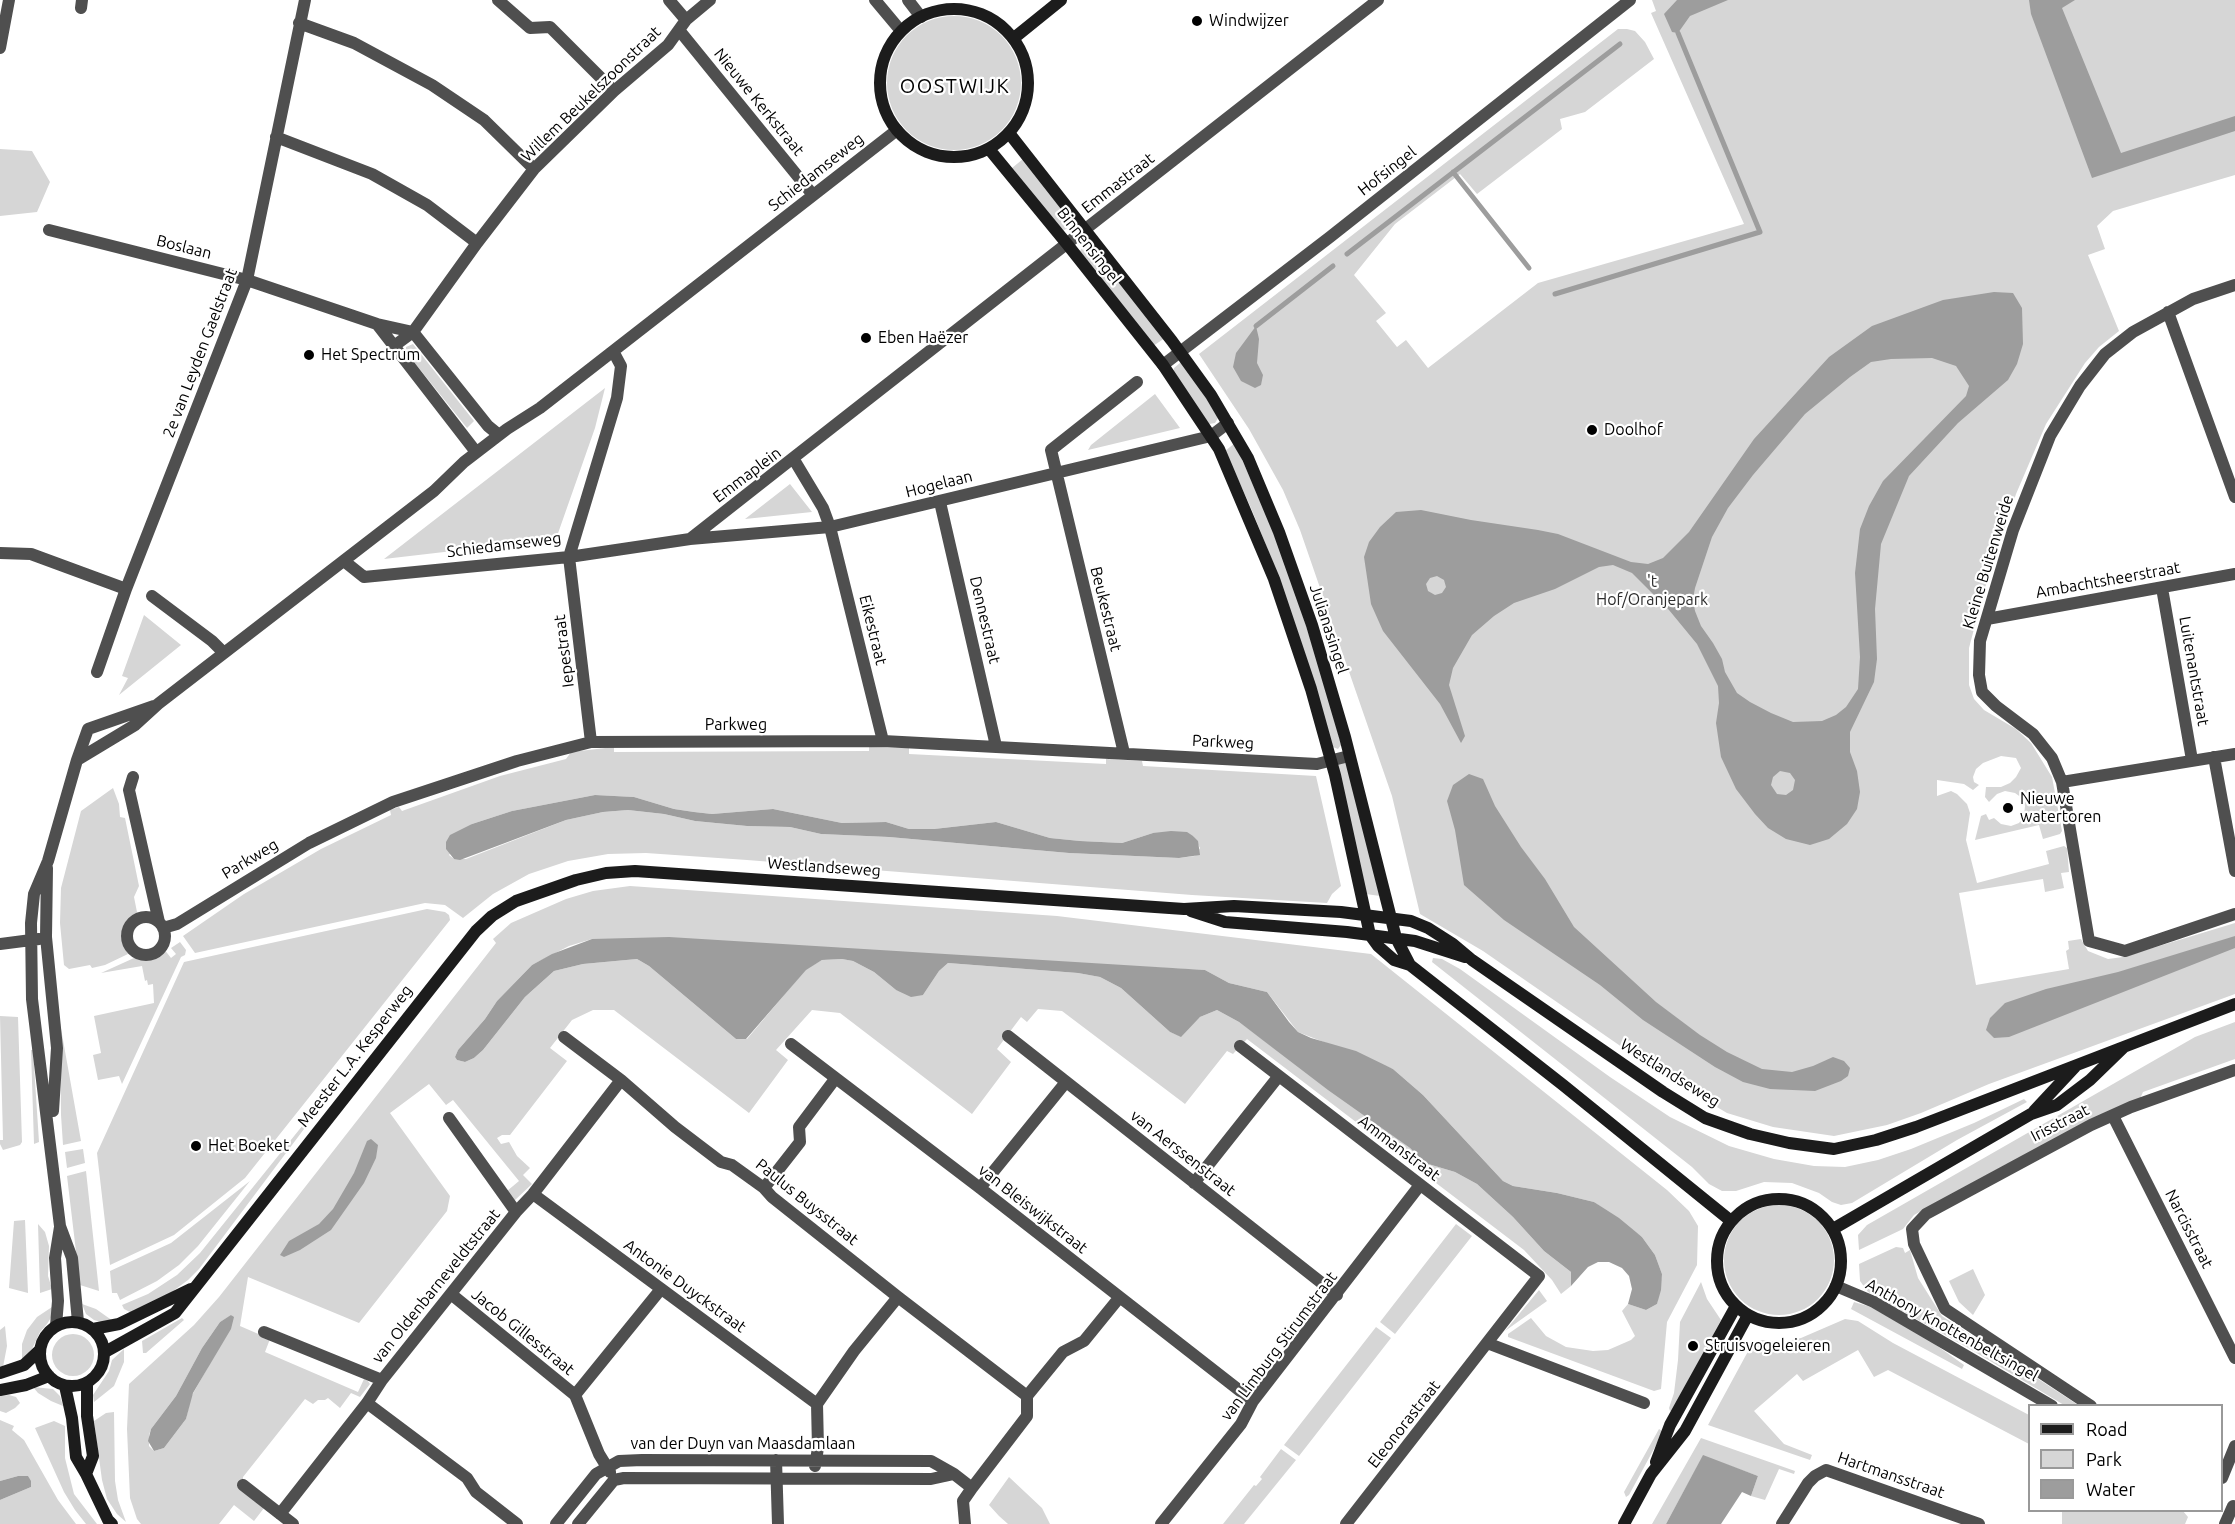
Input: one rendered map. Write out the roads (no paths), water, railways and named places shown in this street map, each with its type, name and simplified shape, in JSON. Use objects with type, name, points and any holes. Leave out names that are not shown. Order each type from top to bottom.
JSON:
[{"type":"street","points":[[0,48],[9,0]]},
{"type":"street","name":"2e van Leyden Gaelstraat","points":[[97,672],[126,589],[247,280],[305,0]]},
{"type":"street","points":[[498,0],[530,27],[550,27],[614,91]]},
{"type":"street","name":"Nieuwe Kerkstraat","points":[[669,0],[683,25],[813,195]]},
{"type":"street","name":"Willem Beukelszoonstraat","points":[[394,346],[413,332],[534,169],[614,91],[668,45],[683,25],[710,0]]},
{"type":"street","points":[[875,0],[901,31]]},
{"type":"street","points":[[908,0],[921,17]]},
{"type":"street","points":[[1014,38],[1061,0]]},
{"type":"street","name":"Emmastraat","points":[[793,458],[1378,0]]},
{"type":"street","name":"Hofsingel","points":[[1162,365],[1330,237],[1630,0]]},
{"type":"street","points":[[954,8],[976,12],[997,22],[1014,38],[1026,64],[1029,84],[1024,109],[1009,133],[989,148],[963,156],[938,155],[912,144],[897,130],[884,106],[880,82],[885,57],[901,31],[921,17],[942,9],[954,8]]},
{"type":"street","points":[[299,23],[354,43],[432,85],[483,120],[534,169]]},
{"type":"street","name":"Schiedamseweg","points":[[76,760],[135,725],[158,704],[434,491],[476,452],[540,408],[897,130]]},
{"type":"street","name":"Binnensingel","points":[[1009,133],[1180,352]]},
{"type":"street","points":[[276,137],[372,174],[427,205],[477,243]]},
{"type":"street","name":"Binnensingel","points":[[989,148],[1162,365]]},
{"type":"street","name":"Boslaan","points":[[49,230],[247,280],[377,324],[413,332]]},
{"type":"street","name":"Kleine Buitenweide","points":[[2235,285],[2193,298],[2133,332],[2105,354],[2080,386],[2050,436],[2013,530],[1980,641],[1979,675],[1982,692],[1996,706],[2033,734],[2052,758],[2062,782],[2089,941],[2126,951],[2235,914]]},
{"type":"street","points":[[2168,312],[2235,497]]},
{"type":"street","points":[[377,324],[476,452]]},
{"type":"street","points":[[413,332],[488,426],[498,435]]},
{"type":"street","name":"Schiedamseweg","points":[[344,561],[364,577],[569,557],[617,398],[621,366],[613,351]]},
{"type":"street","name":"Julianasingel","points":[[1180,352],[1228,423],[1248,458],[1279,532],[1312,625],[1396,938]]},
{"type":"street","points":[[1162,365],[1211,436],[1232,477],[1274,579],[1311,689],[1330,759],[1370,935],[1377,946],[1394,960],[1410,965],[1731,1221]]},
{"type":"street","points":[[1055,472],[1051,450],[1137,382]]},
{"type":"street","name":"Hogelaan","points":[[830,527],[1211,436],[1228,423]]},
{"type":"street","name":"Emmaplein","points":[[569,557],[690,539],[830,527],[823,508],[793,458],[690,539]]},
{"type":"street","name":"Beukestraat","points":[[1055,472],[1124,753]]},
{"type":"street","name":"Dennestraat","points":[[940,502],[996,746]]},
{"type":"street","name":"Eikestraat","points":[[830,527],[883,741]]},
{"type":"street","points":[[0,553],[31,554],[126,589]]},
{"type":"street","name":"Iepestraat","points":[[569,557],[591,742]]},
{"type":"street","name":"Ambachtsheerstraat","points":[[1986,619],[2235,574]]},
{"type":"street","name":"Luitenantstraat","points":[[2162,588],[2192,760]]},
{"type":"street","points":[[152,596],[212,641],[224,653]]},
{"type":"street","name":"Schiedamseweg","points":[[51,1141],[32,999],[30,922],[34,894],[48,861],[76,760],[88,729],[158,704]]},
{"type":"street","name":"Parkweg","points":[[133,777],[129,790],[161,925],[177,924],[309,843],[393,802],[517,761],[591,742],[883,741],[1317,764],[1349,756]]},
{"type":"street","points":[[2062,782],[2235,754]]},
{"type":"street","points":[[2214,758],[2235,871]]},
{"type":"street","name":"Schiedamseweg","points":[[48,861],[46,938],[57,1048],[51,1141]]},
{"type":"street","name":"Westlandseweg","points":[[476,931],[492,916],[516,901],[543,890],[606,873],[635,871],[1184,909],[1234,906],[1366,914],[1411,921],[1428,928],[1453,944],[1472,960],[1663,1092],[1705,1118],[1750,1134],[1789,1143],[1834,1149],[1876,1140],[1916,1127],[2235,1004]]},
{"type":"street","name":"Westlandseweg","points":[[1184,909],[1225,922],[1396,938],[1423,943],[1472,960]]},
{"type":"street","name":"Meester L.A. Kesperweg","points":[[105,1352],[175,1313],[476,931]]},
{"type":"street","points":[[0,944],[46,938]]},
{"type":"street","points":[[1396,938],[1410,965]]},
{"type":"street","points":[[32,999],[52,1006]]},
{"type":"street","name":"van Aerssenstraat","points":[[1008,1036],[1337,1295]]},
{"type":"street","name":"Paulus Buysstraat","points":[[564,1037],[621,1080],[675,1127],[721,1162],[732,1165],[764,1188],[772,1197],[898,1297],[1027,1396]]},
{"type":"street","name":"van Bleiswijkstraat","points":[[790,1044],[980,1188],[1253,1401]]},
{"type":"street","name":"Ammanstraat","points":[[1240,1046],[1539,1276]]},
{"type":"street","name":"Westlandseweg","points":[[1833,1229],[2031,1114],[2057,1105],[2090,1080],[2126,1046]]},
{"type":"street","name":"Westlandseweg","points":[[2031,1114],[2077,1064]]},
{"type":"street","name":"Irisstraat","points":[[1912,1229],[1926,1214],[2091,1125],[2235,1070]]},
{"type":"street","points":[[1194,1183],[1278,1077]]},
{"type":"street","points":[[764,1188],[800,1142],[799,1127],[836,1079]]},
{"type":"street","name":"van Oldenbarneveldtstraat","points":[[280,1514],[367,1403],[382,1380],[516,1212],[534,1194],[621,1080]]},
{"type":"street","points":[[980,1188],[1066,1082]]},
{"type":"street","name":"Narcisstraat","points":[[2113,1116],[2235,1358]]},
{"type":"street","name":"van Oldenbarneveldtstraat","points":[[449,1118],[516,1212]]},
{"type":"street","points":[[51,1141],[60,1226],[72,1258],[78,1322]]},
{"type":"street","name":"van Limburg Stirumstraat","points":[[1161,1524],[1241,1424],[1253,1401],[1420,1185]]},
{"type":"street","name":"Antonie Duyckstraat","points":[[534,1194],[817,1404]]},
{"type":"street","points":[[1778,1199],[1804,1204],[1816,1211],[1833,1229],[1838,1241],[1841,1262],[1836,1286],[1828,1300],[1817,1310],[1792,1322],[1764,1321],[1748,1315],[1736,1306],[1724,1290],[1718,1273],[1717,1256],[1721,1239],[1731,1221],[1752,1205],[1778,1199]]},
{"type":"street","points":[[56,1326],[58,1301],[55,1258],[60,1226]]},
{"type":"street","name":"Anthony Knottenbeltsingel","points":[[1912,1229],[1914,1244],[1945,1309],[2088,1404]]},
{"type":"street","name":"Eleonorastraat","points":[[1346,1524],[1539,1276]]},
{"type":"street","name":"Anthony Knottenbeltsingel","points":[[1836,1286],[1874,1302],[2049,1404]]},
{"type":"street","name":"Meester L.A. Kesperweg","points":[[93,1329],[119,1324],[195,1288]]},
{"type":"street","name":"Jacob Gillesstraat","points":[[575,1395],[661,1289]]},
{"type":"street","name":"Jacob Gillesstraat","points":[[451,1294],[575,1395],[599,1454],[614,1480]]},
{"type":"street","points":[[815,1478],[818,1448],[817,1404],[854,1351],[898,1297]]},
{"type":"street","points":[[965,1524],[963,1501],[1027,1416],[1027,1396],[1063,1352],[1084,1341],[1119,1298]]},
{"type":"street","points":[[1652,1474],[1670,1425],[1736,1306]]},
{"type":"street","points":[[1624,1524],[1652,1474],[1685,1431],[1748,1315]]},
{"type":"street","points":[[0,1373],[24,1365],[40,1350],[46,1336],[56,1326],[67,1322],[78,1322],[93,1329],[101,1340],[105,1352],[101,1370],[87,1383],[76,1387],[64,1386],[49,1376],[42,1364],[40,1350]]},
{"type":"street","name":"van Oldenbarneveldtstraat","points":[[264,1332],[382,1380]]},
{"type":"street","points":[[1487,1342],[1644,1403]]},
{"type":"street","points":[[0,1390],[26,1385],[49,1376]]},
{"type":"street","points":[[86,1474],[93,1456],[87,1416],[87,1383]]},
{"type":"street","points":[[64,1386],[72,1418],[76,1456],[112,1524]]},
{"type":"street","points":[[367,1403],[467,1478],[476,1492],[517,1524]]},
{"type":"street","points":[[2223,1476],[2235,1446]]},
{"type":"street","points":[[776,1460],[778,1524]]},
{"type":"street","name":"van der Duyn van Maasdamlaan","points":[[556,1524],[596,1474],[619,1461],[931,1461],[972,1488]]},
{"type":"street","name":"Hartmansstraat","points":[[1782,1524],[1808,1483],[1826,1470],[1979,1524]]},
{"type":"street","name":"van der Duyn van Maasdamlaan","points":[[614,1480],[624,1478],[931,1479],[954,1474]]},
{"type":"street","points":[[578,1524],[614,1480]]},
{"type":"street","points":[[243,1485],[293,1524]]},
{"type":"street","points":[[2225,1524],[2234,1506]]},
{"type":"water","points":[[1677,0],[1728,0],[1690,16],[1678,33],[1672,32],[1664,14]]},
{"type":"water","points":[[2029,0],[2075,0],[2062,8],[2121,153],[2235,116],[2235,131],[2092,178],[2031,14]]},
{"type":"water","points":[[1994,292],[2013,293],[2022,308],[2023,344],[2017,364],[2008,380],[1958,423],[1909,476],[1881,544],[1875,609],[1877,659],[1874,682],[1850,732],[1850,752],[1857,771],[1860,792],[1857,809],[1847,824],[1829,839],[1810,845],[1786,839],[1768,828],[1755,814],[1736,789],[1721,757],[1716,723],[1719,703],[1718,686],[1697,644],[1669,610],[1632,573],[1613,565],[1599,567],[1555,589],[1514,603],[1472,635],[1453,668],[1449,685],[1465,736],[1461,743],[1440,704],[1383,631],[1371,604],[1364,557],[1369,542],[1380,527],[1396,512],[1421,510],[1558,534],[1631,562],[1648,564],[1663,558],[1689,532],[1754,439],[1829,357],[1872,326],[1943,300]],"holes":[[[1932,358],[1956,366],[1969,386],[1966,396],[1883,481],[1869,506],[1860,529],[1855,573],[1860,657],[1858,689],[1846,707],[1836,715],[1822,721],[1793,722],[1771,713],[1737,693],[1725,672],[1722,659],[1701,626],[1695,611],[1693,599],[1695,588],[1712,537],[1728,508],[1805,414],[1850,377],[1871,362]],[[1437,576],[1444,580],[1446,587],[1442,593],[1435,595],[1428,591],[1426,584],[1430,578]],[[1780,771],[1790,773],[1795,780],[1793,790],[1786,795],[1777,794],[1771,785],[1773,777]]]},
{"type":"water","points":[[1256,326],[1259,339],[1257,363],[1263,375],[1261,385],[1255,388],[1241,381],[1233,367],[1236,353]]},
{"type":"water","points":[[1469,774],[1483,779],[1495,806],[1545,879],[1574,927],[1656,1002],[1700,1035],[1727,1052],[1762,1069],[1792,1072],[1833,1057],[1844,1061],[1850,1068],[1848,1076],[1815,1091],[1770,1089],[1743,1082],[1715,1067],[1643,1020],[1600,985],[1504,920],[1464,885],[1455,830],[1447,801],[1453,785]]},
{"type":"water","points":[[595,795],[634,797],[674,809],[712,814],[773,809],[842,823],[886,822],[909,829],[934,829],[996,822],[1050,838],[1080,841],[1122,843],[1153,833],[1187,832],[1198,841],[1200,855],[1179,858],[1069,853],[889,837],[821,834],[790,827],[695,821],[664,814],[628,810],[603,812],[566,820],[460,860],[454,859],[446,849],[446,842],[450,835],[472,824],[512,811]]},
{"type":"water","points":[[2235,936],[2235,948],[2009,1037],[1994,1038],[1986,1030],[1990,1018],[2005,1003],[2046,989],[2118,972]]},
{"type":"water","points":[[669,937],[1205,970],[1229,983],[1267,992],[1298,1032],[1356,1051],[1393,1069],[1423,1095],[1503,1181],[1513,1186],[1594,1202],[1619,1218],[1642,1237],[1655,1255],[1662,1274],[1657,1304],[1646,1310],[1628,1304],[1632,1289],[1629,1276],[1622,1268],[1609,1262],[1598,1262],[1588,1267],[1571,1286],[1571,1272],[1544,1251],[1513,1217],[1477,1184],[1455,1172],[1425,1163],[1410,1148],[1328,1090],[1239,1022],[1217,1010],[1200,1017],[1181,1037],[1170,1032],[1121,988],[1100,977],[1078,973],[948,963],[939,971],[923,995],[911,997],[896,990],[874,972],[853,961],[822,960],[806,970],[746,1039],[736,1039],[649,966],[637,959],[583,964],[554,971],[525,997],[474,1058],[465,1062],[455,1057],[458,1050],[485,1019],[497,1001],[532,965],[552,954],[592,939]]},
{"type":"water","points":[[371,1139],[378,1145],[376,1158],[364,1183],[331,1230],[300,1250],[284,1257],[280,1255],[289,1241],[319,1224],[333,1209],[354,1173],[367,1141]]},
{"type":"water","points":[[231,1315],[234,1317],[231,1329],[193,1393],[186,1419],[164,1448],[154,1451],[148,1441],[151,1429],[176,1396],[202,1348],[220,1322]]},
{"type":"water","points":[[1703,1455],[1758,1476],[1751,1496],[1742,1492],[1721,1524],[1666,1524]]},
{"type":"water","points":[[28,1476],[31,1487],[0,1500],[0,1481]]},
{"type":"waterway","points":[[1555,294],[1760,232],[1678,33]]},
{"type":"waterway","points":[[1347,254],[1620,44]]},
{"type":"waterway","points":[[1453,172],[1529,268]]},
{"type":"waterway","points":[[1256,326],[1333,266]]},
{"type":"place","name":"Windwijzer","points":[[1197,21]]},
{"type":"place","name":"Eben Haëzer","points":[[866,338]]},
{"type":"place","name":"Het Spectrum","points":[[309,355]]},
{"type":"place","name":"Doolhof","points":[[1592,430]]},
{"type":"place","name":"Nieuwe watertoren","points":[[2008,808]]},
{"type":"place","name":"Het Boeket","points":[[196,1146]]},
{"type":"place","name":"Struisvogeleieren","points":[[1693,1346]]},
{"type":"district","name":"OOSTWIJK","points":[[955,86]]},
{"type":"park label","name":"'t Hof/Oranjepark","points":[[1652,591]]}]
